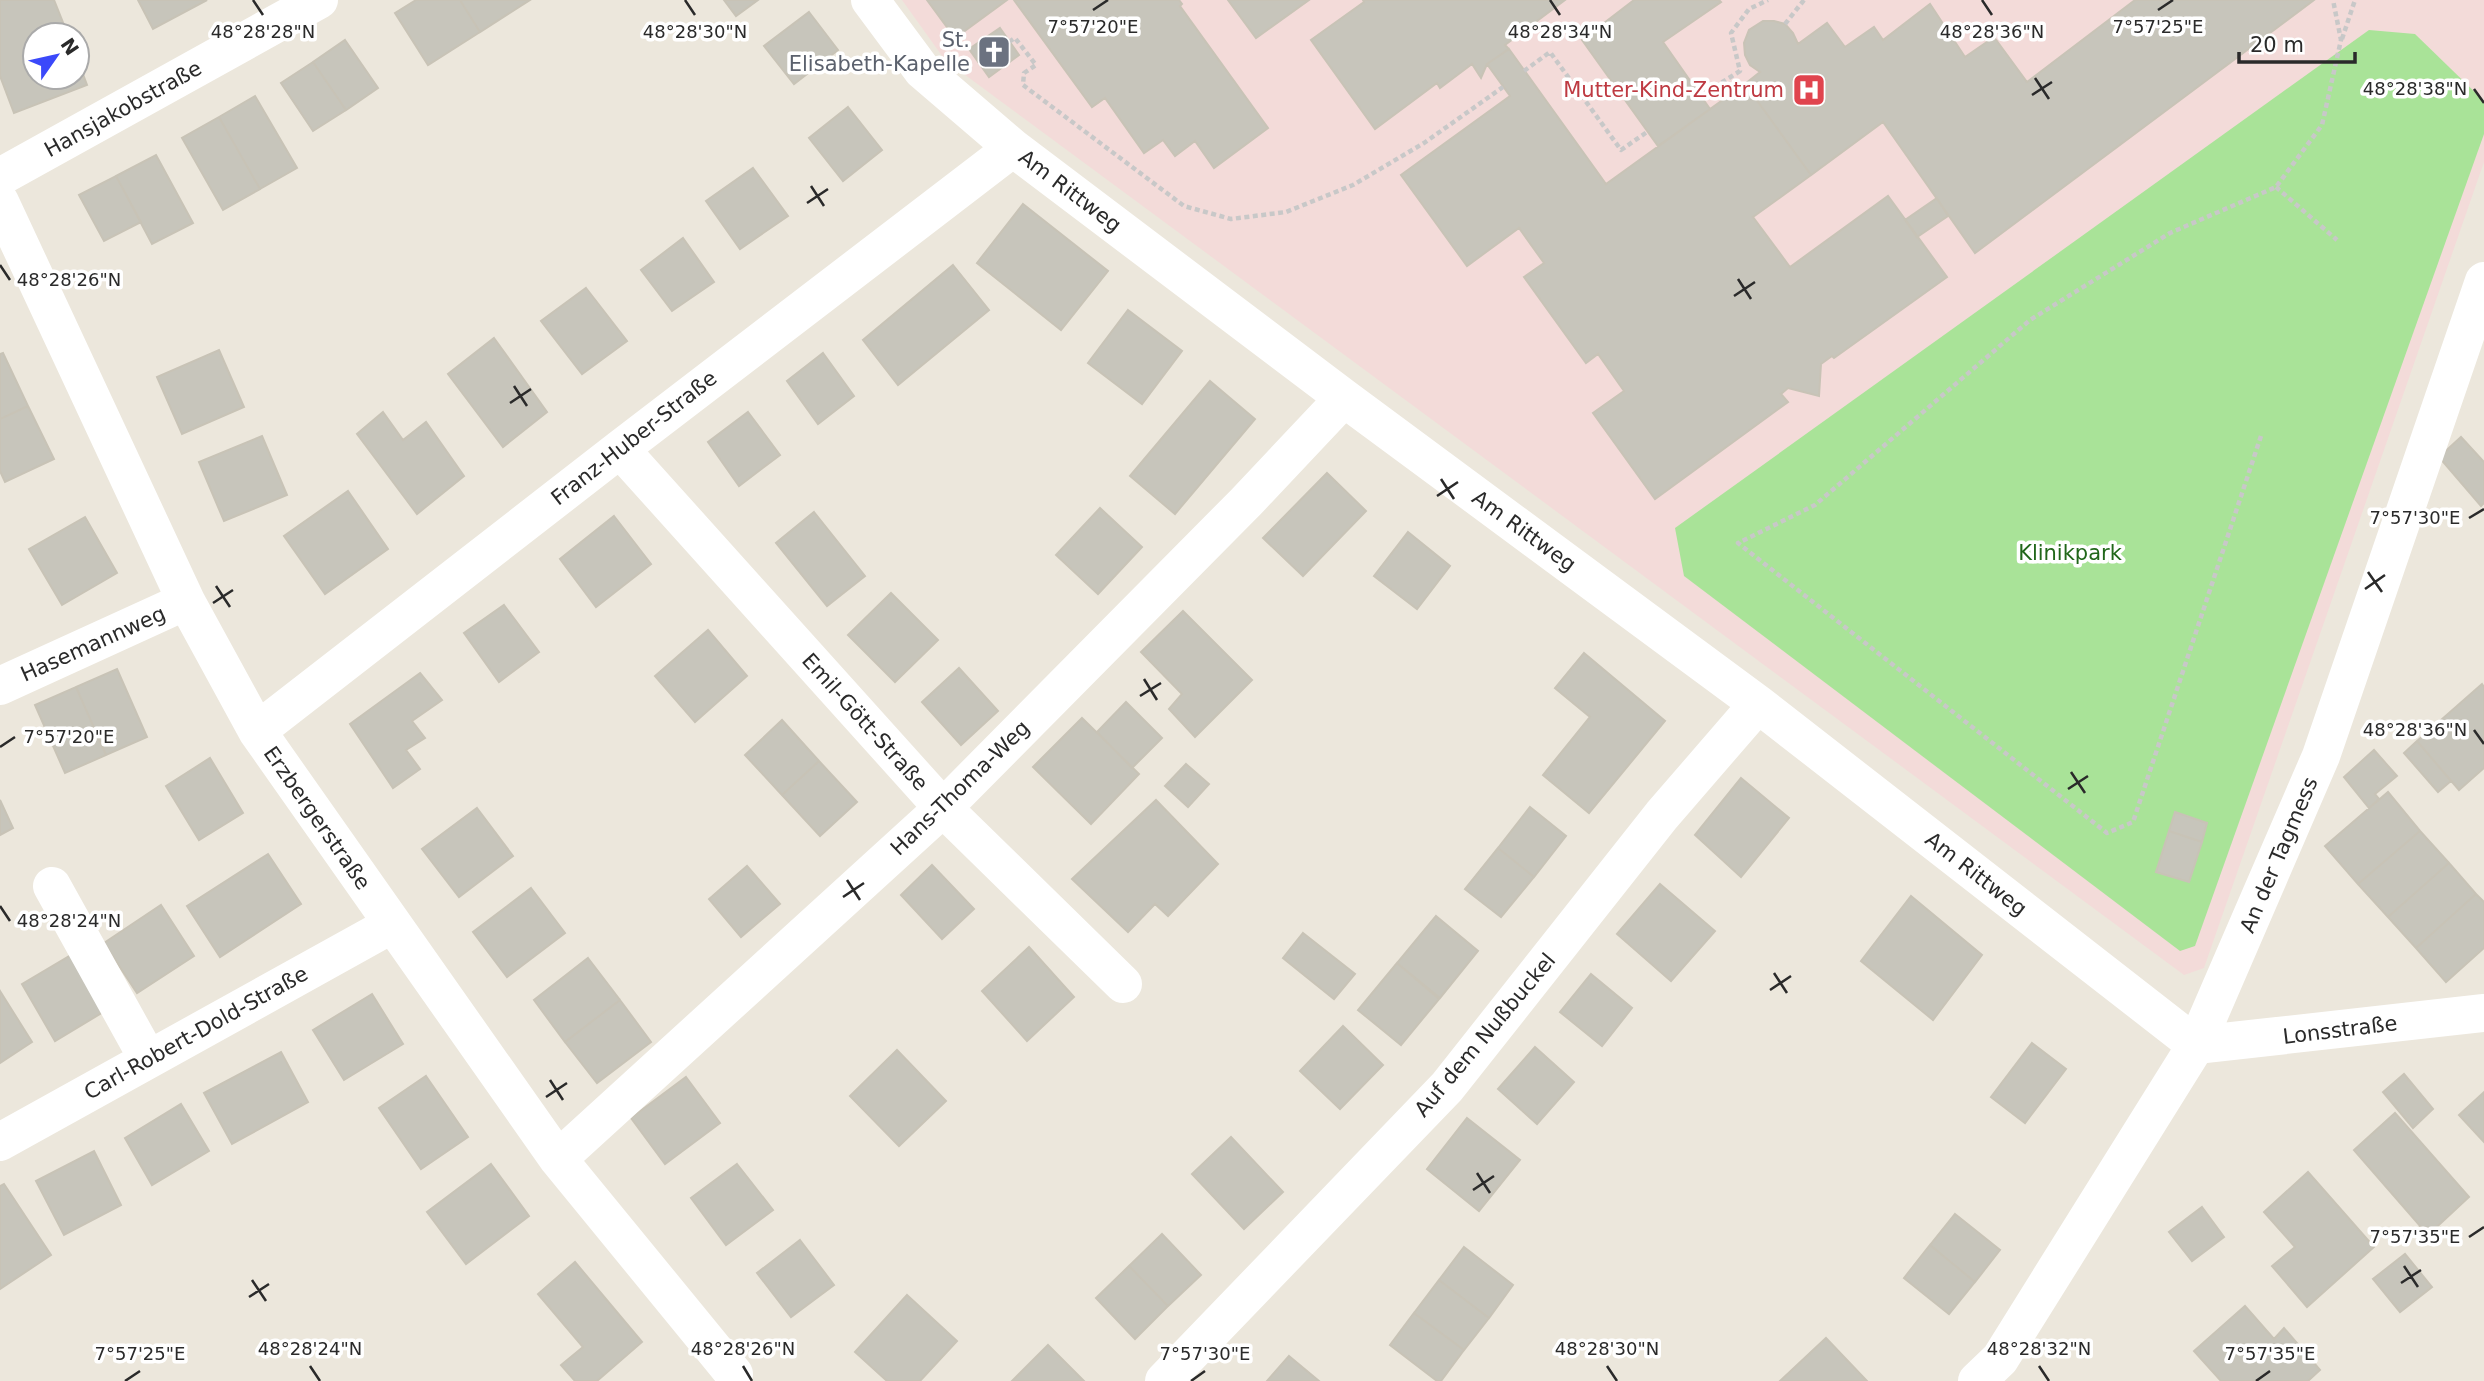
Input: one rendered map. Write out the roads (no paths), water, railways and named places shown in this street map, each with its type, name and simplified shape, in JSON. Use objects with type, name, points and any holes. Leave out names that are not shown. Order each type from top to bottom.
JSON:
[{"type":"street","name":"Hansjakobstraße","points":[[0,177],[319,0]]},
{"type":"street","name":"Am Rittweg","points":[[870,0],[922,70],[1013,148],[1344,398],[1758,704],[2196,1045]]},
{"type":"street","name":"Franz-Huber-Straße","points":[[257,731],[1013,148]]},
{"type":"street","name":"Erzbergerstraße","points":[[0,202],[186,601],[257,731],[558,1159],[719,1372]]},
{"type":"street","name":"An der Tagmess","points":[[1977,1381],[2000,1359],[2196,1045],[2321,756],[2484,281]]},
{"type":"street","name":"Hans-Thoma-Weg","points":[[558,1159],[943,808],[1246,502],[1344,398]]},
{"type":"street","name":"Emil-Gött-Straße","points":[[620,449],[943,808],[1123,984]]},
{"type":"street","name":"Hasemannweg","points":[[0,686],[186,601]]},
{"type":"street","name":"Auf dem Nußbuckel","points":[[1164,1381],[1447,1087],[1662,815],[1758,704]]},
{"type":"street","points":[[52,886],[148,1059]]},
{"type":"street","name":"Carl-Robert-Dold-Straße","points":[[0,1142],[391,925]]},
{"type":"street","name":"Lonsstraße","points":[[2196,1045],[2484,1013]]},
{"type":"place","name":"St. Elisabeth-Kapelle","points":[[994,52]]},
{"type":"place","name":"Mutter-Kind-Zentrum","points":[[1809,90]]},
{"type":"park label","name":"Klinikpark","points":[[2070,553]]}]
